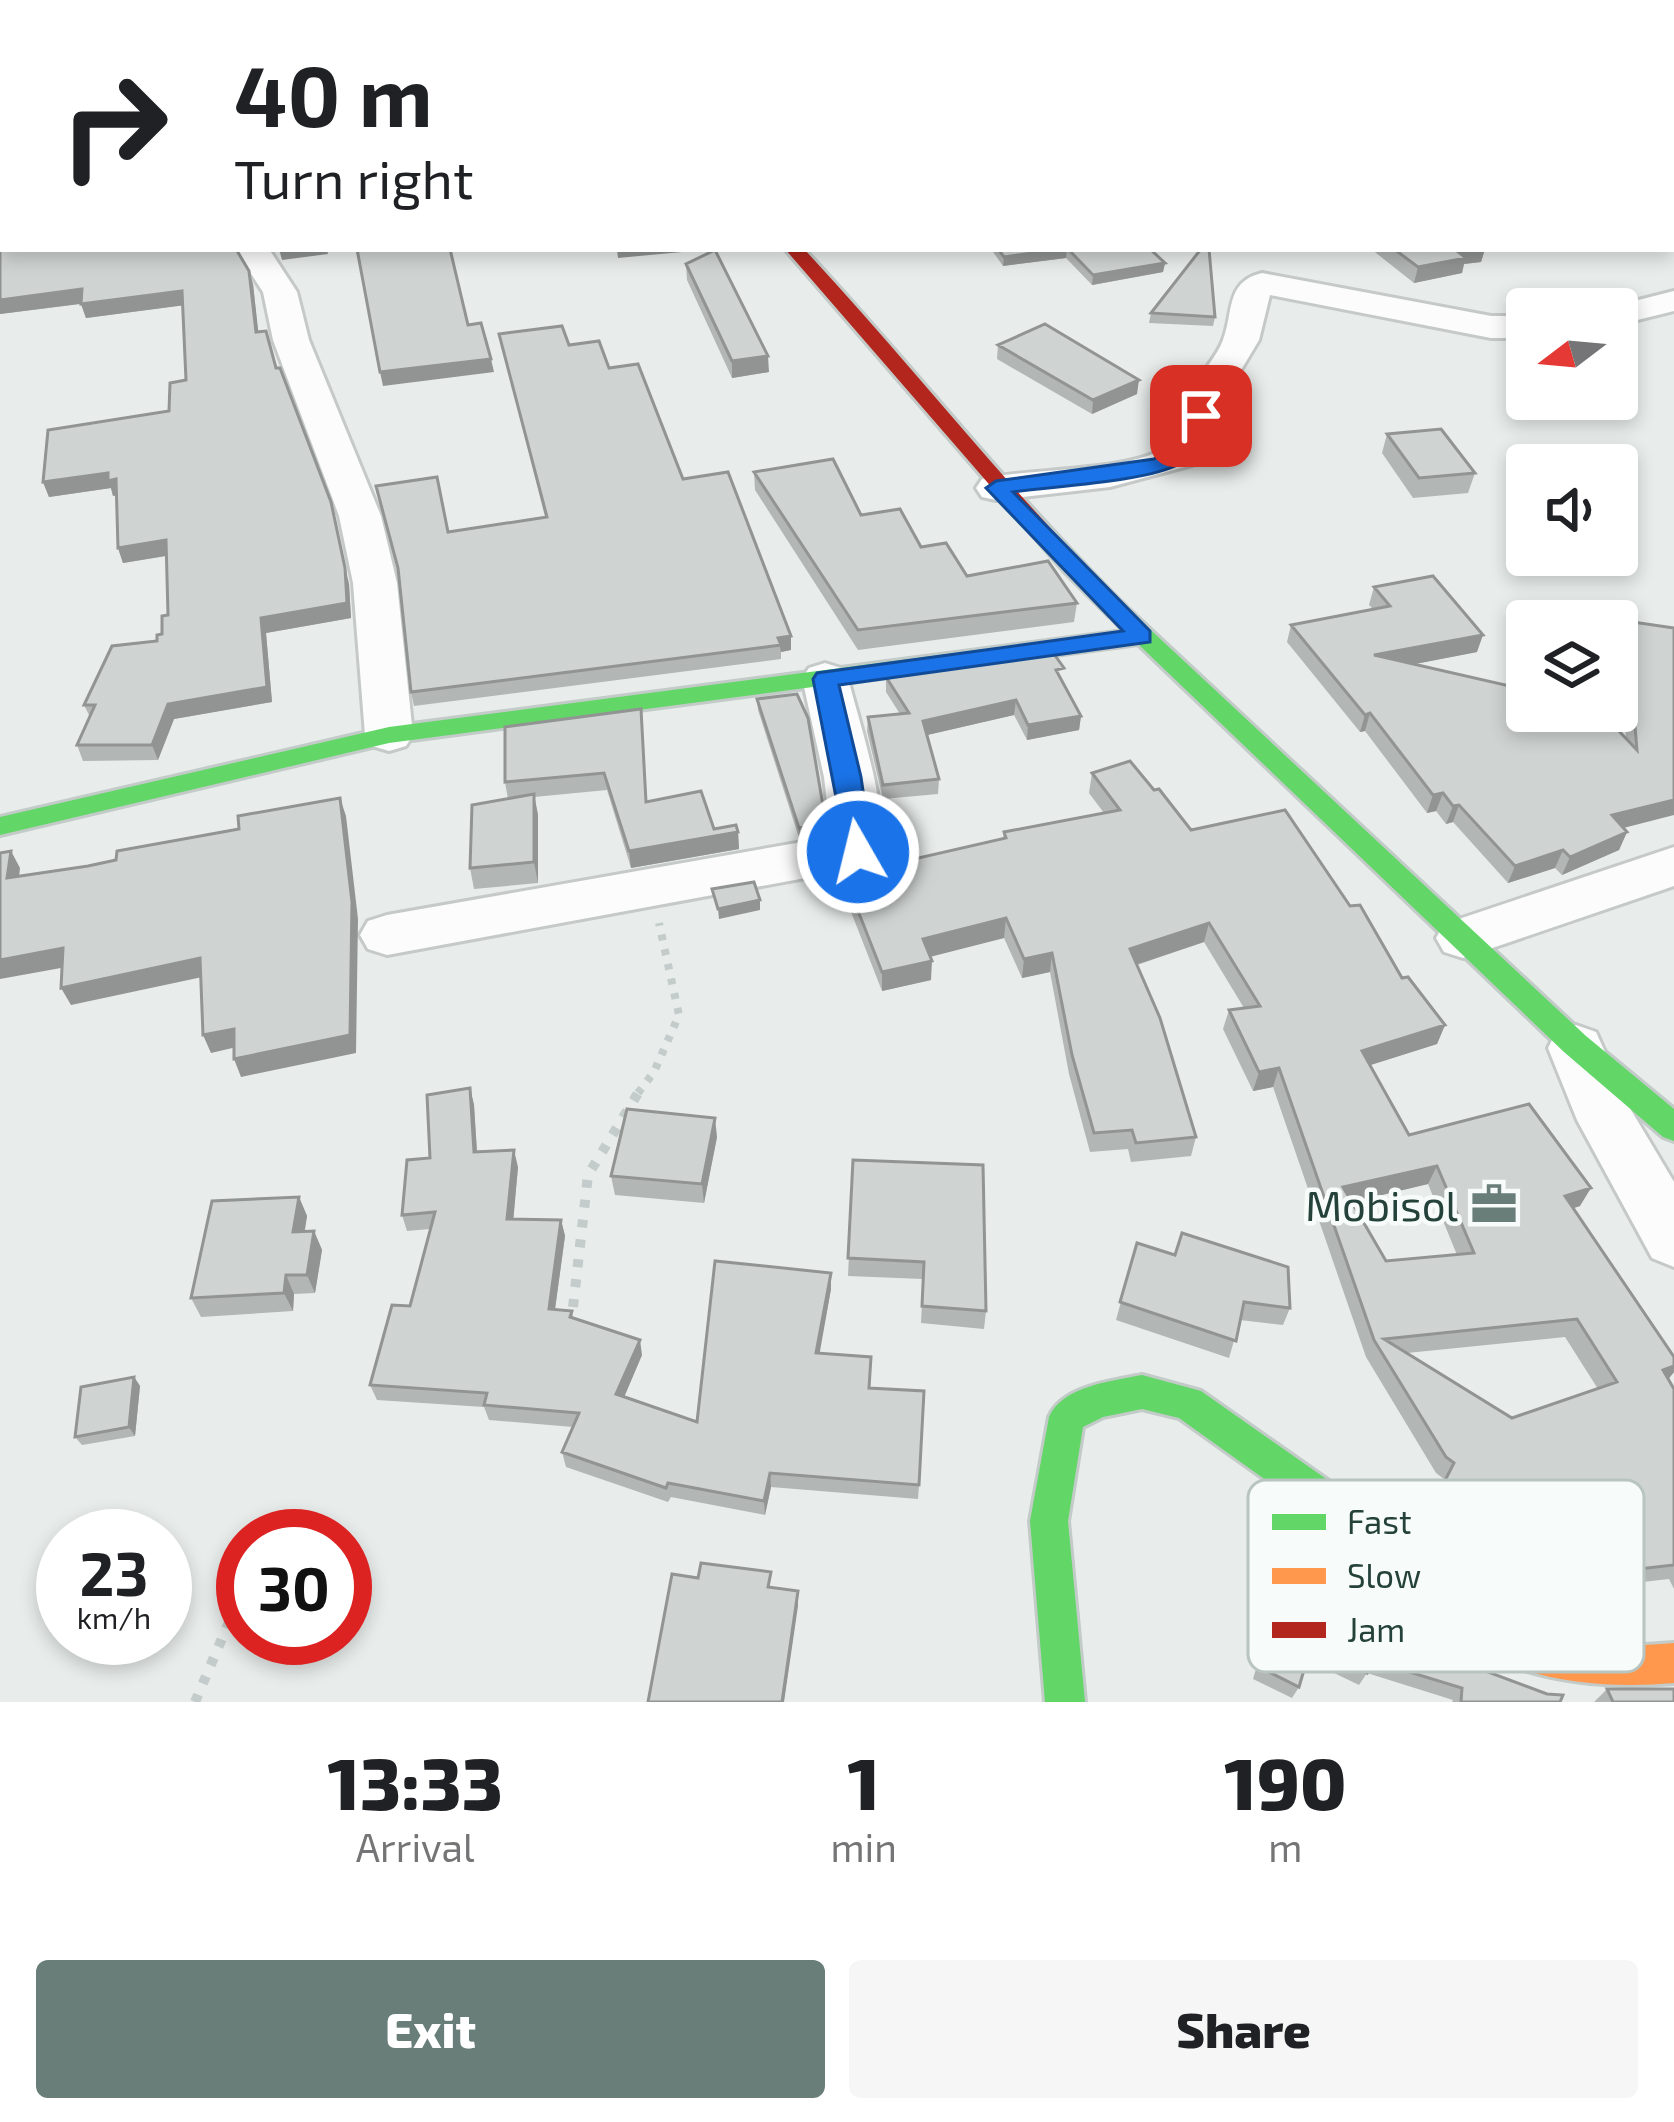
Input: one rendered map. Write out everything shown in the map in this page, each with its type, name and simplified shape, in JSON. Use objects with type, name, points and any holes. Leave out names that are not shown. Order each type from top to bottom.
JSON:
[{"type":"main road","points":[[797,252],[842,299],[996,488],[1142,636],[1574,1043],[1674,1128]]},
{"type":"main road","points":[[0,826],[389,735],[1142,636]]},
{"type":"main road","points":[[1065,1702],[1049,1521],[1067,1417],[1098,1401],[1142,1392],[1188,1403],[1297,1480]]},
{"type":"main road","points":[[1644,1667],[1674,1663]]},
{"type":"street","points":[[254,252],[280,292],[291,340],[360,517],[375,583],[389,735]]},
{"type":"street","points":[[996,488],[1110,475],[1178,457],[1192,442],[1210,390],[1241,340],[1248,297],[1262,283],[1506,327]]},
{"type":"street","points":[[1638,309],[1674,301]]},
{"type":"street","points":[[387,935],[794,859],[858,852],[848,777],[825,679]]},
{"type":"street","points":[[1463,938],[1674,866]]},
{"type":"street","points":[[1574,1043],[1606,1120],[1674,1239]]},
{"type":"path","points":[[572,1307],[587,1175],[621,1116],[654,1072],[679,1015],[652,886]]},
{"type":"path","points":[[195,1702],[216,1653]]},
{"type":"building","points":[[0,252],[238,252],[249,271],[256,332],[266,331],[276,368],[280,368],[331,502],[347,603],[261,618],[267,687],[168,704],[152,745],[77,745],[95,705],[84,705],[112,646],[157,641],[162,634],[162,616],[168,615],[166,540],[118,548],[116,479],[108,481],[108,473],[43,482],[48,430],[169,411],[170,383],[186,380],[182,291],[81,304],[82,289],[0,300]]},
{"type":"building","points":[[358,252],[451,252],[468,325],[481,323],[491,359],[380,372]]},
{"type":"building","points":[[716,252],[768,356],[732,361],[686,264]]},
{"type":"building","points":[[1000,252],[1040,252],[1004,257]]},
{"type":"building","points":[[1071,252],[1153,252],[1165,263],[1093,275]]},
{"type":"building","points":[[1199,252],[1209,252],[1215,317],[1151,313]]},
{"type":"building","points":[[1398,252],[1458,252],[1466,258],[1418,267]]},
{"type":"building","points":[[1045,324],[1139,380],[1093,400],[998,345]]},
{"type":"building","points":[[562,326],[569,345],[599,341],[609,368],[638,364],[683,479],[728,472],[791,636],[778,638],[781,645],[411,692],[398,568],[376,486],[437,477],[448,532],[547,517],[499,334]]},
{"type":"building","points":[[1441,429],[1475,473],[1419,478],[1387,434]]},
{"type":"building","points":[[833,459],[861,515],[900,509],[921,547],[946,543],[967,576],[1048,561],[1077,603],[858,630],[754,472]]},
{"type":"building","points":[[1433,576],[1483,635],[1374,655],[1506,685],[1506,732],[1620,732],[1637,750],[1638,623],[1674,628],[1674,800],[1612,815],[1627,832],[1570,857],[1563,850],[1515,866],[1459,805],[1453,806],[1443,793],[1433,795],[1370,713],[1365,715],[1291,625],[1390,606],[1374,587]]},
{"type":"building","points":[[1054,654],[1064,668],[1056,670],[1081,716],[1028,725],[1016,700],[923,721],[939,779],[883,785],[868,717],[909,713],[886,677]]},
{"type":"building","points":[[797,694],[808,718],[826,823],[799,828],[757,699]]},
{"type":"building","points":[[641,709],[646,802],[701,791],[714,829],[736,825],[738,832],[629,851],[604,773],[505,782],[505,727]]},
{"type":"building","points":[[1130,761],[1191,830],[1285,810],[1350,906],[1360,905],[1402,978],[1408,977],[1445,1025],[1362,1051],[1409,1135],[1529,1104],[1591,1188],[1565,1196],[1674,1357],[1674,1366],[1663,1370],[1674,1389],[1674,1565],[1644,1568],[1644,1480],[1445,1480],[1454,1463],[1374,1340],[1279,1068],[1259,1072],[1229,1010],[1260,1006],[1209,923],[1130,949],[1160,1018],[1196,1137],[1136,1143],[1132,1130],[1094,1133],[1072,1055],[1052,953],[1024,959],[1006,918],[923,939],[932,961],[882,972],[844,875],[1006,838],[1004,832],[1120,810],[1092,773]],"holes":[[[1437,1166],[1474,1253],[1386,1261],[1343,1187]],[[1577,1319],[1617,1382],[1512,1418],[1384,1339]]]},
{"type":"building","points":[[534,794],[534,862],[470,868],[472,805]]},
{"type":"building","points":[[340,798],[352,902],[350,1035],[234,1059],[234,1029],[203,1035],[200,958],[61,988],[63,948],[0,960],[0,853],[11,851],[7,878],[88,866],[116,860],[117,851],[239,829],[238,816]]},
{"type":"building","points":[[754,882],[760,900],[718,909],[712,889]]},
{"type":"building","points":[[470,1088],[474,1152],[514,1150],[507,1219],[561,1220],[549,1309],[572,1311],[570,1317],[640,1340],[616,1394],[697,1422],[715,1261],[831,1273],[816,1353],[871,1357],[869,1388],[924,1391],[919,1485],[770,1473],[764,1501],[668,1483],[666,1488],[562,1452],[579,1413],[484,1405],[487,1393],[370,1385],[392,1305],[410,1306],[435,1212],[402,1215],[407,1160],[430,1158],[427,1095]]},
{"type":"building","points":[[627,1109],[715,1118],[702,1184],[611,1176]]},
{"type":"building","points":[[853,1160],[983,1165],[986,1311],[922,1306],[924,1262],[848,1258]]},
{"type":"building","points":[[299,1197],[293,1232],[314,1231],[307,1275],[286,1275],[284,1293],[191,1298],[212,1201]]},
{"type":"building","points":[[1182,1233],[1288,1267],[1290,1308],[1244,1302],[1236,1341],[1120,1302],[1137,1243],[1175,1255]]},
{"type":"building","points":[[134,1377],[129,1427],[75,1437],[81,1387]]},
{"type":"building","points":[[701,1563],[771,1572],[768,1587],[798,1591],[782,1702],[648,1702],[672,1574],[698,1578]]},
{"type":"building","points":[[1269,1672],[1303,1672],[1299,1687]]},
{"type":"building","points":[[1409,1672],[1488,1672],[1547,1694],[1563,1695],[1560,1702],[1461,1702],[1462,1688]]},
{"type":"building","points":[[1607,1689],[1674,1689],[1674,1702],[1613,1702]]},
{"type":"traffic: fast","points":[[1117,611],[1575,1044],[1674,1128]]},
{"type":"traffic: fast","points":[[0,826],[389,735],[1142,636]]},
{"type":"traffic: fast","points":[[1065,1702],[1049,1521],[1067,1417],[1098,1401],[1142,1392],[1188,1403],[1297,1480]]},
{"type":"traffic: slow","points":[[1644,1665],[1674,1663]]},
{"type":"traffic: jam","points":[[797,252],[1032,524],[1117,611]]},
{"type":"place","name":"Mobisol","points":[[1494,1204]]},
{"type":"route","points":[[858,852],[848,777],[825,679],[1142,636],[996,488],[1159,465],[1178,457],[1192,442],[1201,416]]}]
